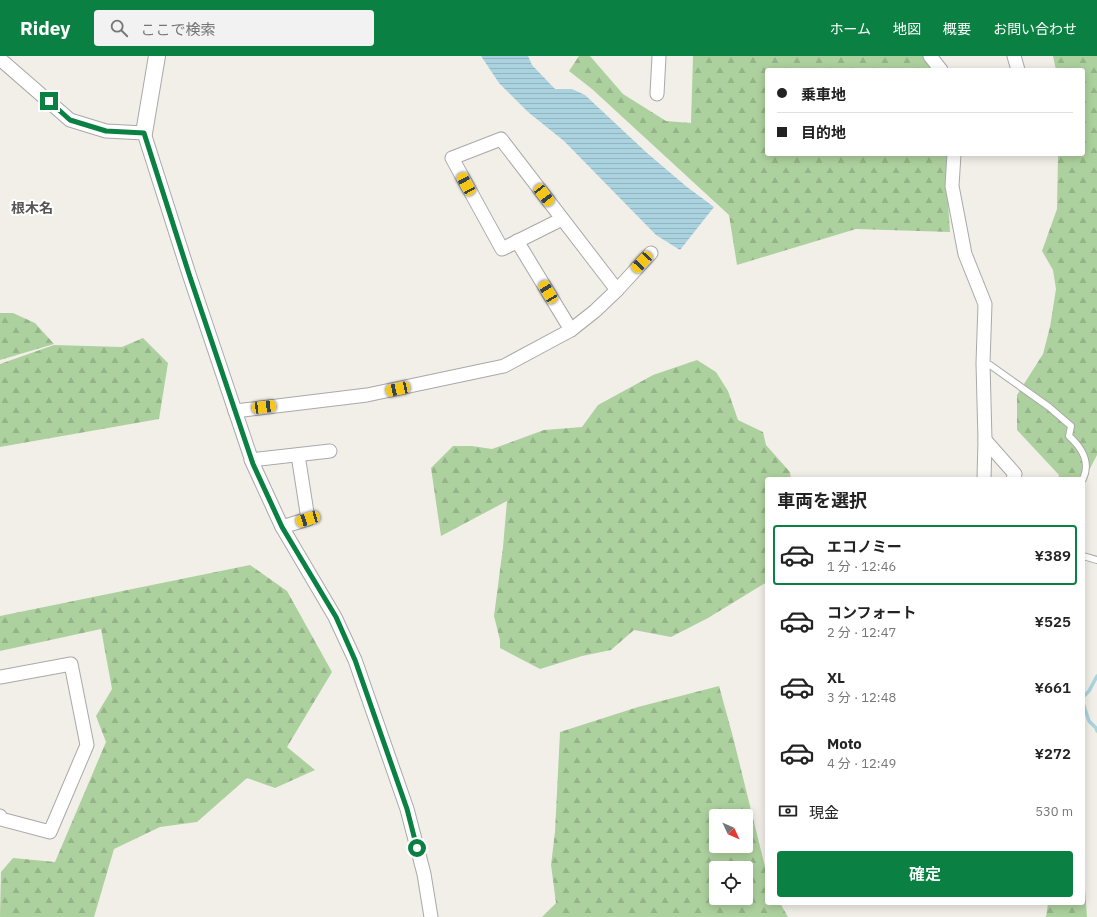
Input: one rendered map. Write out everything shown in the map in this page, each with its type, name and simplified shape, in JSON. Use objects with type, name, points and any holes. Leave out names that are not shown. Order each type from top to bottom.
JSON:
[{"type":"street","points":[[157,56],[144,133],[234,411],[252,460],[282,527],[336,617],[355,660],[407,809],[424,874],[431,917]]},
{"type":"street","points":[[657,94],[659,56]]},
{"type":"street","points":[[930,56],[939,68]]},
{"type":"street","points":[[1014,56],[1017,68]]},
{"type":"street","points":[[0,59],[70,120],[106,131],[144,133]]},
{"type":"street","points":[[562,219],[502,249],[452,158],[501,139],[617,290]]},
{"type":"street","points":[[954,156],[952,186],[961,231],[966,254],[984,304],[984,477]]},
{"type":"street","points":[[517,241],[571,330]]},
{"type":"street","points":[[234,411],[367,395],[504,366],[571,330],[595,311],[617,290],[651,253]]},
{"type":"street","points":[[985,440],[1015,474],[1014,477]]},
{"type":"street","points":[[252,460],[330,452]]},
{"type":"street","points":[[282,527],[308,519],[298,455]]},
{"type":"street","points":[[0,676],[71,664],[87,745],[50,832],[0,818]]},
{"type":"lane","points":[[984,363],[990,365],[1049,407],[1071,426],[1069,436],[1079,446],[1085,456],[1086,466],[1083,477]]},
{"type":"lane","points":[[1085,557],[1097,560]]},
{"type":"green space","points":[[579,56],[590,56],[623,94],[666,121],[691,123],[693,56],[924,56],[934,68],[765,68],[765,156],[950,156],[947,187],[950,232],[856,229],[737,265],[729,215],[592,89],[569,71]]},
{"type":"green space","points":[[1053,56],[1097,56],[1097,455],[1085,478],[1058,477],[1059,475],[1017,430],[1017,395],[1043,354],[1050,327],[1056,289],[1053,270],[1042,251],[1057,209],[1058,156],[1085,156],[1085,68],[1056,68]]},
{"type":"green space","points":[[0,313],[13,313],[35,323],[54,344],[0,360]]},
{"type":"green space","points":[[143,338],[168,363],[159,419],[0,447],[0,364],[54,345],[122,347]]},
{"type":"green space","points":[[697,360],[716,372],[728,391],[738,420],[763,432],[766,445],[790,472],[791,477],[765,477],[765,583],[708,618],[671,637],[634,630],[611,650],[582,656],[540,669],[500,648],[500,640],[494,616],[507,501],[441,536],[431,468],[453,446],[472,446],[492,449],[544,430],[582,427],[598,405],[653,375]]},
{"type":"green space","points":[[250,565],[287,591],[332,672],[287,747],[315,770],[275,788],[247,778],[197,822],[160,827],[114,849],[94,917],[0,917],[1,872],[13,858],[55,862],[106,742],[96,716],[112,689],[101,629],[0,651],[0,616]]},
{"type":"green space","points":[[719,686],[751,809],[709,809],[709,853],[753,853],[753,818],[765,867],[765,905],[781,905],[788,917],[542,917],[556,903],[551,865],[555,832],[560,732],[638,707]]},
{"type":"green space","points":[[1085,888],[1087,917],[1046,917],[1048,905],[1085,905]]},
{"type":"water","points":[[481,56],[528,56],[532,65],[555,89],[572,89],[585,95],[647,153],[687,187],[714,207],[680,250],[656,235],[564,141],[528,112],[499,83]]},
{"type":"waterway","points":[[1085,695],[1089,691],[1097,676]]},
{"type":"waterway","points":[[1085,709],[1089,721],[1097,731]]},
{"type":"district","name":"根木名","points":[[32,208]]},
{"type":"route","points":[[49,101],[70,120],[106,131],[144,133],[234,411],[253,464],[282,527],[336,617],[355,660],[407,809],[417,848]]}]
